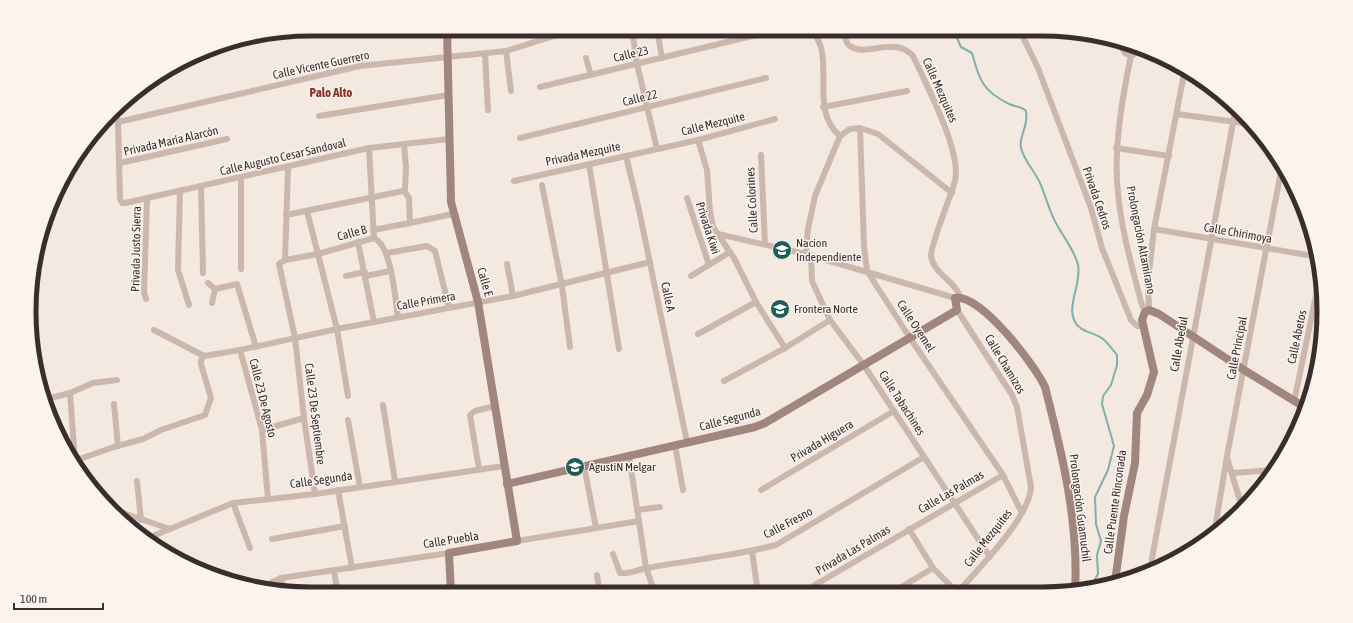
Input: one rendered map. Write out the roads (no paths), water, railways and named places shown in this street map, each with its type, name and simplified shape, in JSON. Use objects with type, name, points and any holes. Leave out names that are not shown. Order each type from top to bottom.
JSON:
[{"type":"street","name":"Calle E","points":[[447,36],[451,202],[478,302],[517,541]]},
{"type":"street","name":"Calle Vicente Guerrero","points":[[118,122],[360,66],[506,51],[554,36]]},
{"type":"street","points":[[633,36],[637,64],[657,149]]},
{"type":"street","points":[[658,36],[662,58]]},
{"type":"street","name":"Calle 23","points":[[540,87],[753,36]]},
{"type":"street","points":[[816,36],[822,50],[823,107],[833,130],[840,136],[850,129],[860,128],[878,134],[952,193]]},
{"type":"street","name":"Calle Mezquites","points":[[845,36],[850,46],[858,49],[902,47],[913,56],[955,153],[956,179],[931,255],[936,269],[957,289],[958,298]]},
{"type":"street","name":"Privada Cedros","points":[[1022,36],[1038,68],[1091,208],[1102,248],[1132,320],[1137,326],[1143,326]]},
{"type":"street","points":[[1122,48],[1125,53],[1131,56],[1136,53]]},
{"type":"street","points":[[506,51],[511,91]]},
{"type":"street","points":[[485,54],[488,110]]},
{"type":"street","name":"Prolongación Altamirano","points":[[1131,56],[1116,148],[1120,209],[1140,302],[1147,311],[1159,314],[1300,405]]},
{"type":"street","points":[[586,58],[591,75]]},
{"type":"street","name":"Calle Puente Rinconada","points":[[1116,577],[1124,516],[1135,463],[1137,413],[1147,394],[1154,372],[1142,316],[1147,311],[1148,281],[1154,229],[1184,76]]},
{"type":"street","name":"Calle 22","points":[[520,138],[766,78]]},
{"type":"street","points":[[823,107],[907,91]]},
{"type":"street","points":[[319,116],[448,95]]},
{"type":"street","points":[[1177,114],[1241,122]]},
{"type":"street","name":"Calle Abedul","points":[[1152,564],[1192,336],[1234,115]]},
{"type":"street","points":[[117,117],[120,163]]},
{"type":"street","name":"Calle Mezquite","points":[[657,149],[698,140],[775,119]]},
{"type":"street","name":"Calle Oyemel","points":[[860,128],[864,246],[867,271],[910,338],[1003,475],[1022,513]]},
{"type":"street","name":"Calle Tabachines","points":[[840,136],[815,196],[808,229],[812,281],[830,320],[863,364],[990,556]]},
{"type":"street","name":"Privada María Alarcón","points":[[120,163],[227,139]]},
{"type":"street","name":"Calle Augusto Cesar Sandoval","points":[[120,163],[120,199],[122,203],[147,200],[201,186],[369,148],[449,139]]},
{"type":"street","points":[[698,140],[707,170],[711,219],[756,302],[785,348]]},
{"type":"street","points":[[404,144],[406,167],[404,191],[409,198],[410,222]]},
{"type":"street","points":[[369,148],[374,238]]},
{"type":"street","points":[[1116,148],[1169,156]]},
{"type":"street","name":"Privada Mezquite","points":[[514,181],[657,149]]},
{"type":"street","name":"Calle Colorines","points":[[761,155],[765,244]]},
{"type":"street","name":"Calle A","points":[[626,156],[650,262],[687,442]]},
{"type":"street","points":[[589,164],[619,349]]},
{"type":"street","points":[[285,260],[288,167]]},
{"type":"street","name":"Calle Principal","points":[[1216,525],[1226,456],[1244,370],[1280,175]]},
{"type":"street","points":[[241,177],[242,269]]},
{"type":"street","points":[[542,185],[561,284],[570,347]]},
{"type":"street","points":[[201,186],[203,273]]},
{"type":"street","points":[[286,215],[404,191]]},
{"type":"street","points":[[180,192],[178,270],[189,305]]},
{"type":"street","name":"Privada Kiwi","points":[[687,198],[709,265]]},
{"type":"street","name":"Privada Justo Sierra","points":[[146,299],[144,292],[147,200]]},
{"type":"street","points":[[307,210],[337,329],[348,396]]},
{"type":"street","points":[[373,230],[453,214]]},
{"type":"street","name":"Calle Chirimoya","points":[[1154,229],[1312,256]]},
{"type":"street","points":[[718,234],[809,255],[958,298]]},
{"type":"street","name":"Calle B","points":[[285,260],[318,254],[374,238],[379,240],[387,253]]},
{"type":"street","points":[[358,242],[366,274],[374,322]]},
{"type":"street","points":[[398,317],[387,253],[427,246],[431,247],[435,251],[449,307]]},
{"type":"street","points":[[691,276],[730,252]]},
{"type":"street","name":"Calle 23 De Septiembre","points":[[285,260],[279,264],[295,338],[304,418],[315,494]]},
{"type":"street","name":"Calle Primera","points":[[204,356],[256,347],[449,307],[513,296],[650,262]]},
{"type":"street","points":[[507,264],[513,296]]},
{"type":"street","points":[[346,276],[390,271]]},
{"type":"street","points":[[208,283],[215,289]]},
{"type":"street","points":[[215,289],[237,284],[256,347]]},
{"type":"street","points":[[212,303],[215,289]]},
{"type":"street","name":"Calle Abetos","points":[[1294,402],[1316,295]]},
{"type":"street","name":"Calle Chamizos","points":[[958,298],[957,310],[1012,395],[1017,408],[1030,494]]},
{"type":"street","name":"Prolongación Guamuchil","points":[[958,298],[976,304],[995,320],[1040,376],[1045,387],[1067,476],[1076,561],[1075,585]]},
{"type":"street","points":[[698,334],[756,302]]},
{"type":"street","name":"Calle Segunda","points":[[507,484],[765,423],[957,310]]},
{"type":"street","points":[[724,381],[785,348],[830,320]]},
{"type":"street","points":[[79,460],[143,439],[161,430],[205,415],[211,398],[201,364],[201,360],[204,356],[154,330]]},
{"type":"street","name":"Calle 23 De Agosto","points":[[240,350],[262,430],[268,499]]},
{"type":"street","points":[[50,398],[70,393],[92,383],[117,380]]},
{"type":"street","points":[[70,393],[74,451]]},
{"type":"street","points":[[114,404],[118,446]]},
{"type":"street","points":[[383,405],[395,481]]},
{"type":"street","points":[[479,469],[470,416],[475,411],[495,406]]},
{"type":"street","name":"Privada Higuera","points":[[761,490],[894,411]]},
{"type":"street","points":[[262,430],[304,418]]},
{"type":"street","points":[[348,420],[360,487]]},
{"type":"street","points":[[675,445],[683,490]]},
{"type":"street","points":[[629,455],[646,568],[653,587]]},
{"type":"street","points":[[1226,456],[1240,502]]},
{"type":"street","name":"Calle Fresno","points":[[613,554],[620,573],[626,574],[646,568],[752,551],[776,545],[924,457]]},
{"type":"street","name":"Calle Segunda","points":[[152,536],[233,503],[315,494],[504,466]]},
{"type":"street","points":[[584,466],[596,528]]},
{"type":"street","points":[[1232,473],[1267,470]]},
{"type":"street","name":"Calle Las Palmas","points":[[909,529],[1003,475]]},
{"type":"street","points":[[137,481],[141,520]]},
{"type":"street","points":[[338,490],[352,568]]},
{"type":"street","name":"Calle Mezquites","points":[[962,587],[990,556],[1022,513],[1030,494]]},
{"type":"street","points":[[233,503],[250,548]]},
{"type":"street","points":[[637,510],[660,507]]},
{"type":"street","points":[[127,516],[170,530]]},
{"type":"street","name":"Calle Puebla","points":[[269,584],[281,578],[449,553],[639,521]]},
{"type":"street","points":[[272,539],[345,526]]},
{"type":"street","points":[[909,529],[933,568],[953,587]]},
{"type":"street","name":"Privada Las Palmas","points":[[811,587],[909,529]]},
{"type":"street","points":[[752,551],[757,587]]},
{"type":"street","points":[[449,553],[451,587]]},
{"type":"street","points":[[901,587],[933,568]]},
{"type":"street","points":[[334,570],[337,587]]},
{"type":"street","points":[[596,575],[599,587]]},
{"type":"street","points":[[281,578],[283,585]]},
{"type":"waterway","points":[[956,36],[961,47],[972,53],[977,71],[983,84],[1000,99],[1026,111],[1027,117],[1020,144],[1022,153],[1038,179],[1054,220],[1077,260],[1079,272],[1072,309],[1075,322],[1080,328],[1103,339],[1117,355],[1117,365],[1111,385],[1103,396],[1102,404],[1114,446],[1108,470],[1095,497],[1096,524],[1101,541],[1097,555],[1098,574],[1093,582]]},
{"type":"place","name":"Nacion Independiente","points":[[782,250]]},
{"type":"place","name":"Frontera Norte","points":[[780,309]]},
{"type":"place","name":"AgustiN Melgar","points":[[575,467]]},
{"type":"district","name":"Palo Alto","points":[[331,92]]}]
